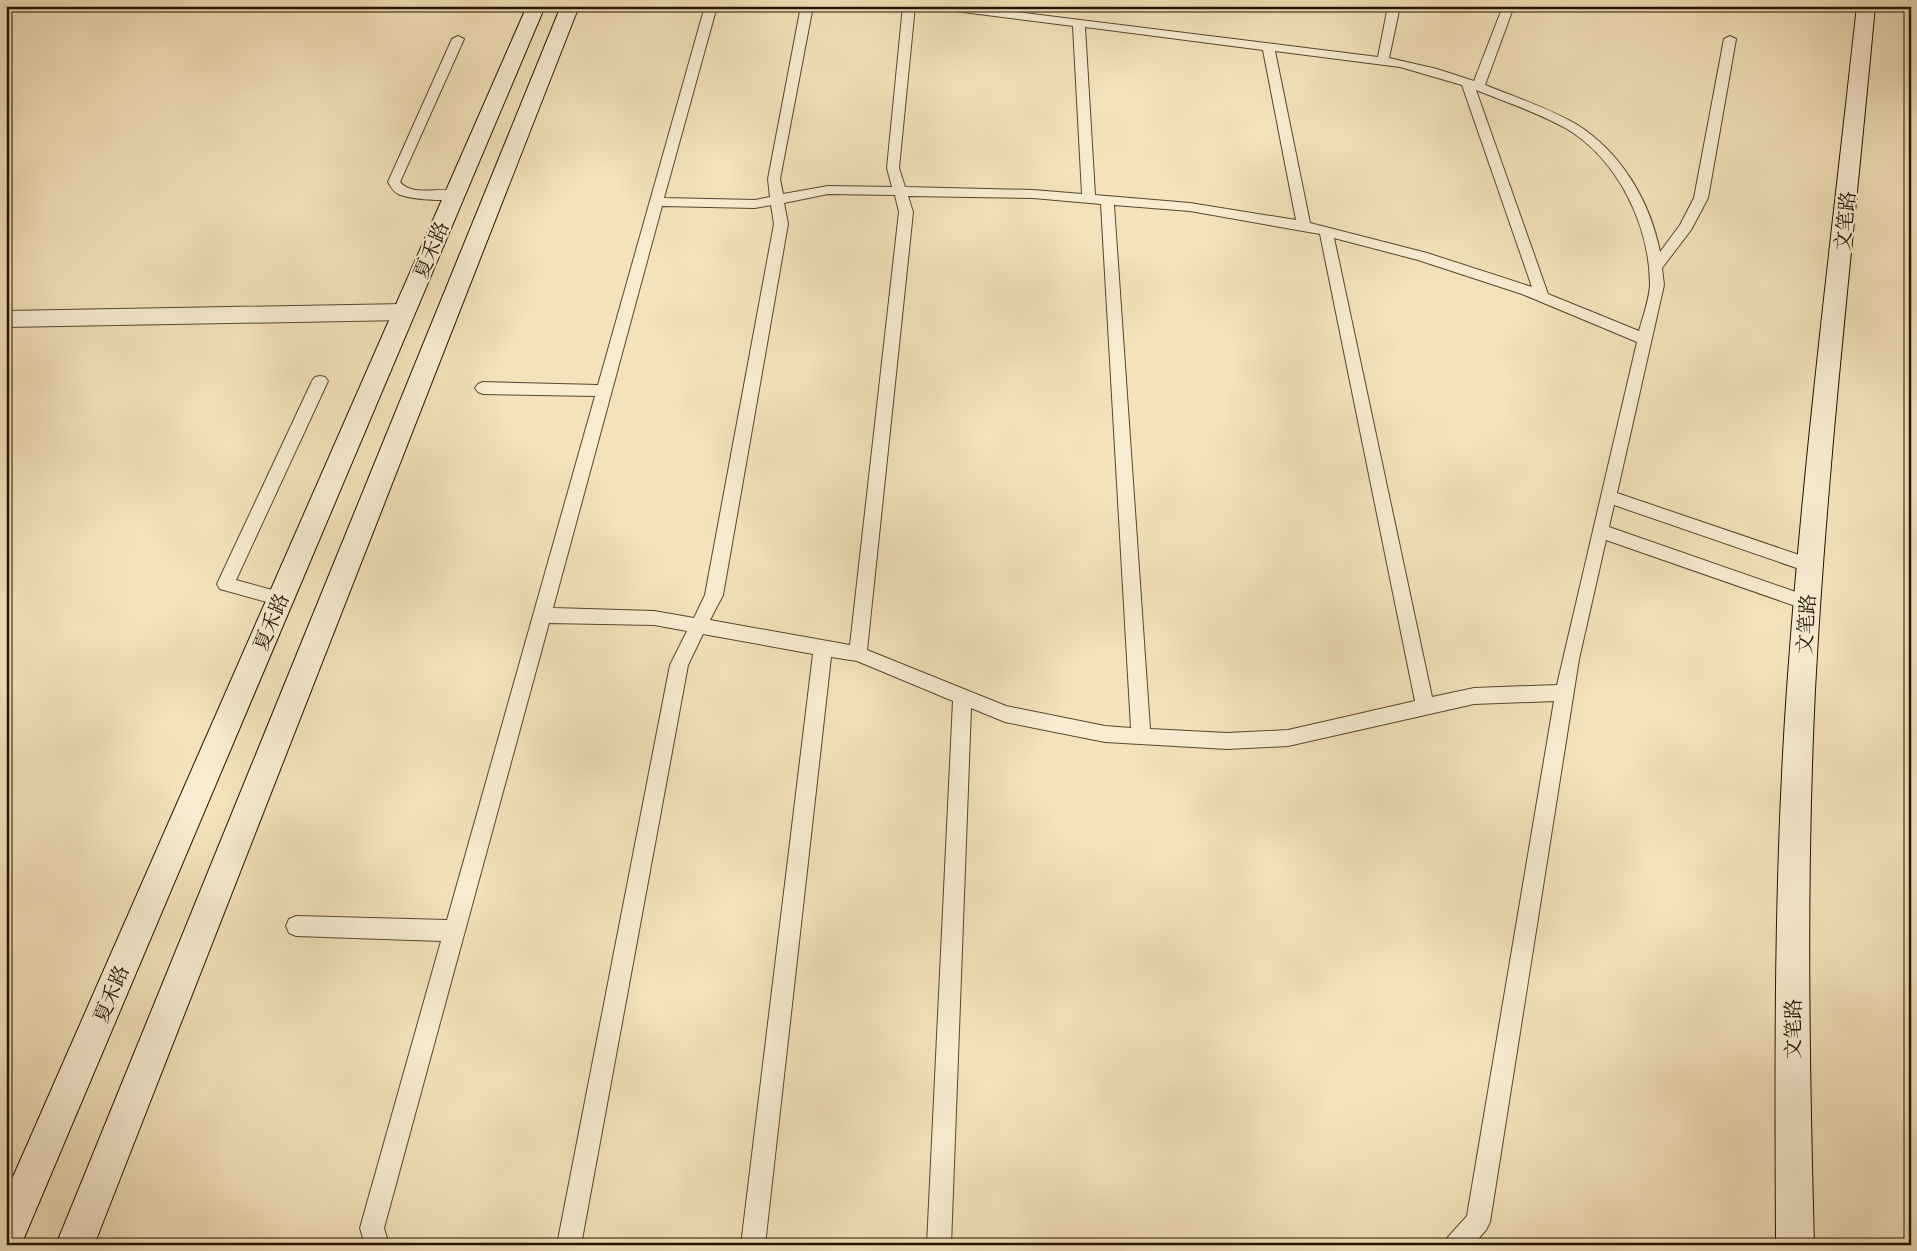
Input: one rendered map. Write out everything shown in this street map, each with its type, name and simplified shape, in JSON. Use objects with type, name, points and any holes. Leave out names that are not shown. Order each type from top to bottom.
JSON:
[{"type":"street","name":"夏禾路","points":[[6,1237],[536,6]]},
{"type":"street","name":"夏禾路","points":[[75,1245],[570,6]]},
{"type":"street","name":"文笔路","points":[[1795,1245],[1794,937],[1797,780],[1807,603],[1866,6]]},
{"type":"street","points":[[6,319],[404,312]]},
{"type":"lane","points":[[376,1245],[372,1228],[711,6]]},
{"type":"lane","points":[[569,1245],[679,665],[714,595],[781,224],[774,179],[807,6]]},
{"type":"lane","points":[[858,654],[906,212],[893,168],[908,6]]},
{"type":"lane","points":[[939,6],[1383,61],[1416,67],[1473,84],[1577,131],[1595,146],[1625,180],[1648,224],[1656,266],[1657,285],[1570,659],[1478,1222],[1456,1245]]},
{"type":"lane","points":[[1383,61],[1394,6]]},
{"type":"lane","points":[[1509,6],[1473,84],[1542,297]]},
{"type":"lane","points":[[1079,24],[1089,197]]},
{"type":"lane","points":[[455,195],[405,192],[395,186],[394,182],[458,39]]},
{"type":"lane","points":[[1656,266],[1686,227],[1701,198],[1730,39]]},
{"type":"lane","points":[[1268,47],[1304,226]]},
{"type":"lane","points":[[656,202],[755,204],[828,190],[1089,197],[1190,207],[1304,226],[1422,256],[1542,297],[1644,339]]},
{"type":"lane","points":[[1107,199],[1141,738]]},
{"type":"lane","points":[[1326,231],[1425,707]]},
{"type":"lane","points":[[281,599],[226,584],[320,381]]},
{"type":"lane","points":[[483,388],[604,391]]},
{"type":"lane","points":[[1608,496],[1811,566]]},
{"type":"lane","points":[[1600,531],[1807,603]]},
{"type":"lane","points":[[542,615],[654,618],[858,654],[1005,714],[1096,732],[1141,738],[1228,741],[1288,738],[1474,696],[1564,693]]},
{"type":"lane","points":[[753,1245],[823,648]]},
{"type":"lane","points":[[940,1245],[962,696]]},
{"type":"lane","points":[[296,926],[454,931]]}]
